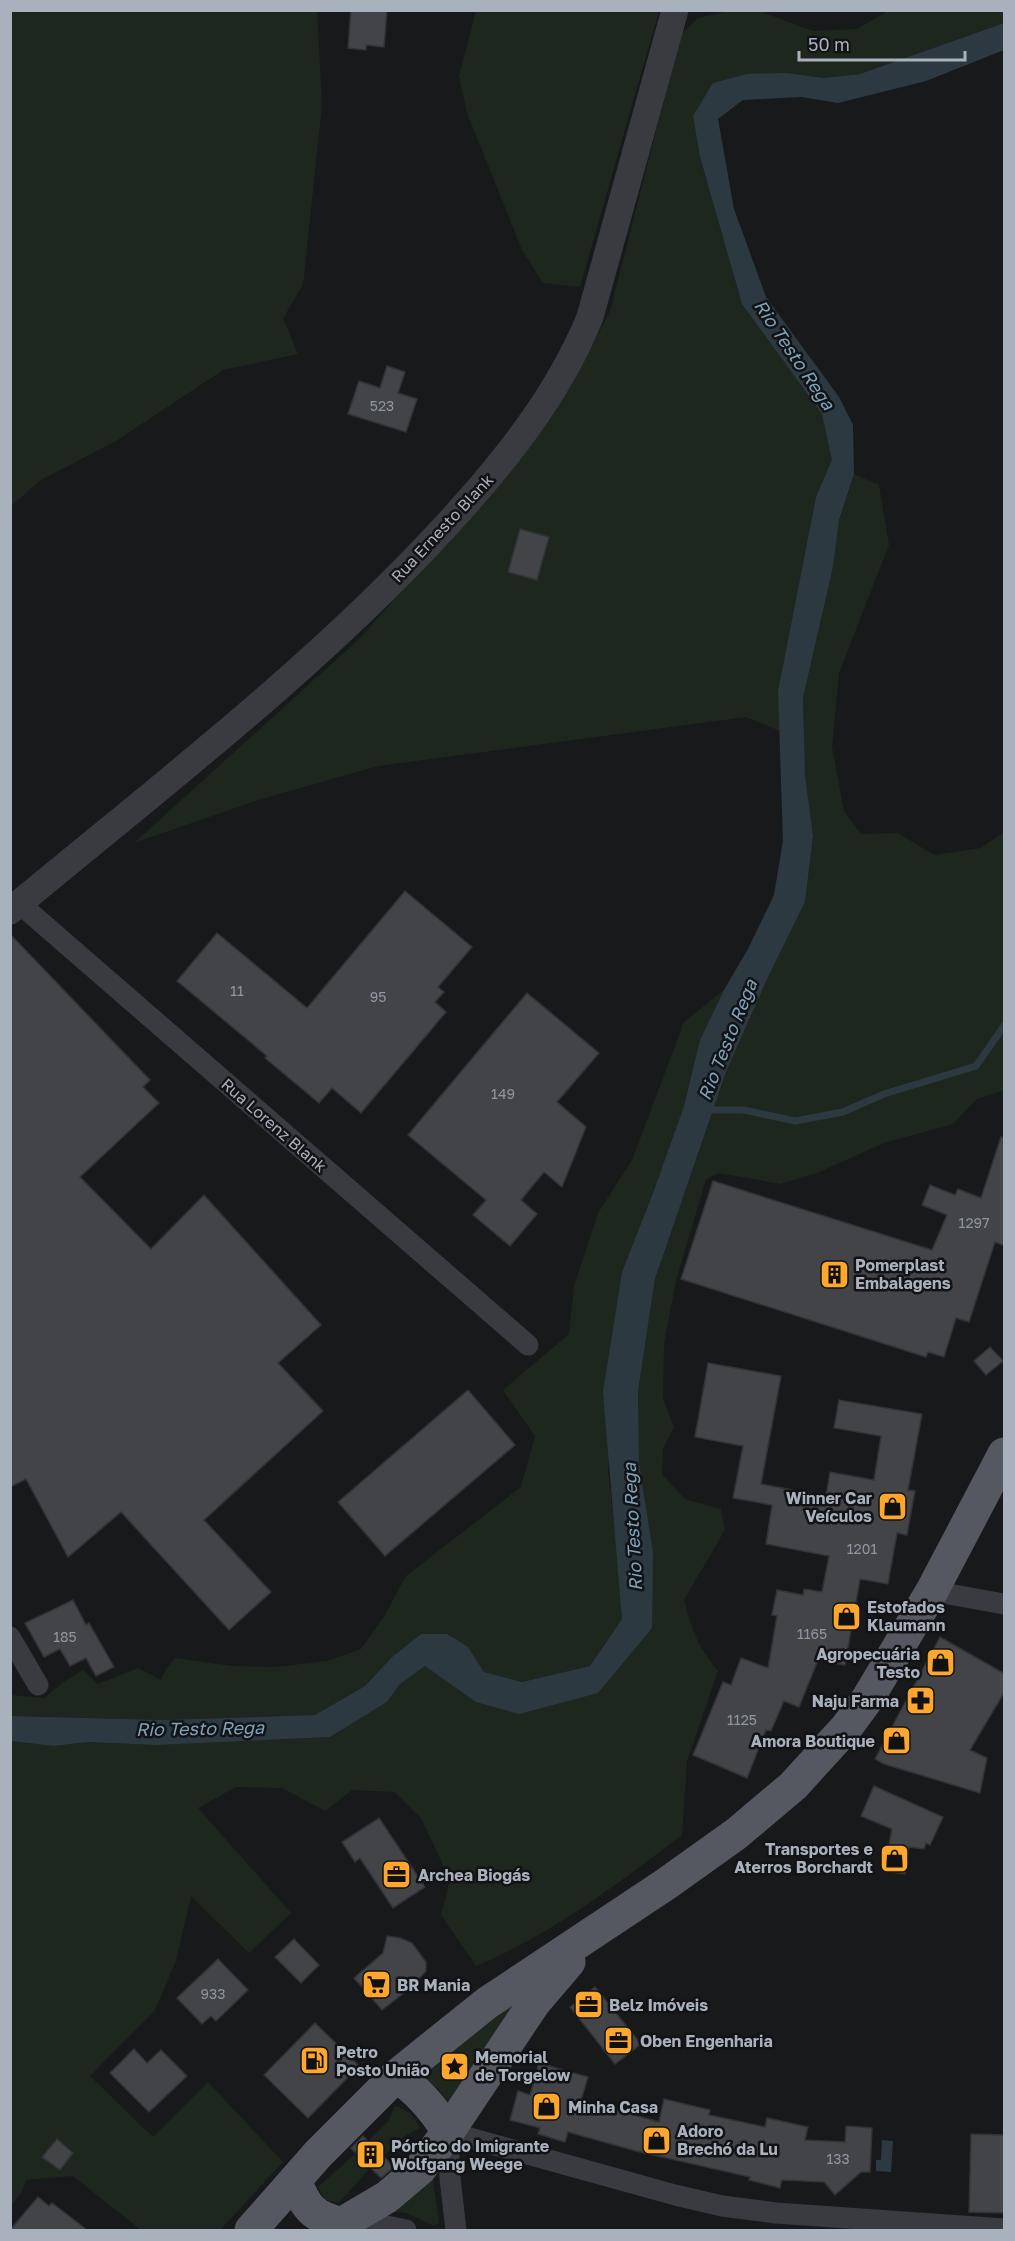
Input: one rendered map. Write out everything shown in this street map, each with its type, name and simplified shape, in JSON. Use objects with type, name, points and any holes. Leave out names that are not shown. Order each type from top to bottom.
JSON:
[{"type":"main road","points":[[251,2230],[336,2136],[396,2076],[487,2003],[736,1834],[793,1786],[846,1728],[868,1698],[932,1591],[1005,1454]]},
{"type":"main road","points":[[295,2181],[310,2209],[337,2227],[404,2184],[420,2169],[448,2132],[534,2003],[597,1930]]},
{"type":"main road","points":[[396,2076],[419,2092],[436,2111],[448,2132]]},
{"type":"street","name":"Rua Ernesto Blank","points":[[15,908],[274,691],[357,616],[420,554],[485,484],[522,434],[555,386],[579,343],[590,317],[675,10]]},
{"type":"street","name":"Rua Lorenz Blank","points":[[15,908],[528,1345]]},
{"type":"street","points":[[932,1591],[1005,1604]]},
{"type":"street","points":[[10,1637],[38,1685]]},
{"type":"street","points":[[456,2230],[448,2132],[722,2206],[776,2213],[1005,2229]]},
{"type":"street","points":[[337,2227],[382,2225],[406,2230]]},
{"type":"shaded area","points":[[11,10],[317,11],[322,105],[303,285],[283,318],[298,354],[223,370],[116,441],[41,480],[11,506]]},
{"type":"shaded area","points":[[476,11],[659,11],[580,287],[543,283],[522,250],[467,113],[459,76]]},
{"type":"shaded area","points":[[730,11],[759,11],[813,31],[857,29],[888,11],[1004,11],[1004,23],[860,74],[823,78],[787,73],[693,116],[700,157],[742,304],[822,414],[833,460],[816,497],[778,691],[780,731],[746,717],[378,766],[258,800],[134,843],[360,638],[483,500],[582,365],[610,311],[681,34],[698,18]]},
{"type":"shaded area","points":[[854,474],[879,485],[889,545],[839,673],[832,747],[844,811],[861,834],[898,833],[934,855],[981,848],[1004,832],[1004,1088],[1002,1091],[977,1099],[953,1124],[884,1143],[817,1173],[780,1184],[719,1173],[706,1179],[676,1281],[664,1344],[663,1399],[674,1427],[663,1449],[662,1474],[685,1499],[721,1509],[725,1530],[684,1600],[696,1638],[718,1671],[687,1761],[682,1835],[608,1890],[557,1924],[476,1966],[441,1915],[450,1880],[421,1818],[395,1792],[352,1790],[325,1811],[282,1788],[236,1787],[198,1808],[291,1913],[249,1953],[191,1896],[176,1961],[155,2010],[90,2076],[153,2137],[208,2082],[283,2162],[220,2230],[141,2230],[73,2176],[26,2180],[22,2192],[11,2206],[11,1741],[54,1746],[88,1742],[156,1745],[330,1737],[387,1702],[399,1685],[425,1666],[447,1680],[519,1714],[652,1628],[639,1463],[638,1391],[655,1279],[726,1072],[768,977],[805,902],[813,836],[805,775],[803,698],[833,567],[839,520]]},
{"type":"shaded area","points":[[724,990],[700,1040],[684,1106],[622,1272],[608,1470],[621,1586],[622,1619],[590,1666],[522,1682],[484,1672],[468,1647],[421,1634],[392,1657],[365,1686],[315,1715],[163,1720],[11,1716],[11,1695],[44,1698],[83,1670],[98,1684],[138,1668],[161,1680],[175,1658],[233,1666],[275,1667],[327,1661],[361,1649],[385,1615],[406,1576],[521,1487],[535,1436],[503,1390],[569,1334],[574,1286],[598,1213],[632,1160],[684,1022]]},
{"type":"shaded area","points":[[525,2000],[449,2103],[439,2090],[416,2073],[488,2014]]},
{"type":"shaded area","points":[[395,2106],[410,2114],[420,2128],[406,2135],[385,2155],[370,2139],[389,2120]]},
{"type":"shaded area","points":[[354,2155],[368,2170],[339,2203],[325,2200],[318,2187]]},
{"type":"shaded area","points":[[433,2179],[439,2223],[434,2226],[406,2213],[392,2211]]},
{"type":"water","name":"Rio Testo Rega","points":[[1004,23],[1004,50],[926,81],[838,103],[802,97],[743,100],[718,119],[734,209],[766,297],[839,397],[853,425],[854,474],[839,520],[833,567],[803,698],[805,775],[813,836],[805,902],[768,977],[726,1072],[655,1279],[638,1391],[639,1463],[653,1553],[652,1628],[598,1693],[519,1714],[476,1702],[425,1666],[399,1685],[387,1702],[330,1737],[156,1745],[88,1742],[54,1746],[11,1741],[11,1716],[163,1720],[315,1715],[365,1686],[392,1657],[421,1634],[447,1634],[468,1647],[484,1672],[522,1682],[590,1666],[622,1619],[603,1392],[622,1272],[684,1106],[700,1040],[774,895],[783,841],[778,691],[816,497],[832,460],[822,414],[742,304],[700,157],[693,116],[713,83],[747,74],[787,73],[823,78],[860,74]]},
{"type":"water","points":[[882,2140],[893,2141],[891,2172],[876,2171],[876,2160],[881,2160]]},
{"type":"building","points":[[351,10],[387,10],[384,47],[366,45],[366,50],[348,48]]},
{"type":"building","points":[[387,366],[405,372],[398,393],[417,399],[406,432],[348,414],[359,381],[380,388]]},
{"type":"building","points":[[520,529],[549,537],[537,580],[508,572]]},
{"type":"building","points":[[405,891],[472,947],[438,987],[444,992],[435,1002],[446,1012],[361,1113],[332,1088],[319,1103],[177,981],[217,933],[307,1008]]},
{"type":"building","points":[[10,934],[150,1080],[143,1087],[159,1103],[80,1177],[151,1249],[204,1195],[321,1325],[278,1363],[323,1411],[204,1520],[271,1592],[229,1630],[121,1512],[68,1557],[26,1479],[10,1487]]},
{"type":"building","points":[[527,993],[599,1053],[557,1102],[586,1127],[562,1187],[544,1172],[521,1200],[537,1214],[510,1246],[473,1215],[486,1200],[408,1135]]},
{"type":"building","name":"Pomerplast Embalagens","points":[[1001,1137],[1005,1138],[1005,1246],[995,1242],[969,1322],[956,1318],[944,1357],[928,1352],[926,1357],[681,1279],[713,1181],[932,1250],[947,1215],[922,1205],[930,1185],[955,1195],[958,1189],[981,1198]]},
{"type":"building","points":[[990,1347],[1003,1361],[986,1375],[974,1361]]},
{"type":"building","points":[[708,1363],[781,1376],[761,1484],[826,1496],[830,1472],[874,1480],[881,1436],[834,1428],[839,1400],[922,1414],[908,1490],[915,1491],[907,1535],[897,1533],[888,1584],[860,1579],[845,1665],[818,1660],[799,1707],[784,1701],[771,1731],[766,1730],[747,1778],[693,1755],[723,1682],[731,1685],[741,1658],[768,1668],[777,1616],[772,1615],[777,1590],[803,1595],[804,1589],[822,1592],[829,1556],[766,1544],[772,1505],[733,1498],[743,1446],[695,1437]]},
{"type":"building","points":[[468,1390],[515,1445],[385,1556],[338,1502]]},
{"type":"building","points":[[73,1600],[86,1625],[89,1623],[114,1667],[96,1676],[86,1658],[70,1666],[60,1649],[44,1657],[25,1623]]},
{"type":"building","points":[[940,1637],[1005,1674],[1005,1691],[970,1750],[987,1758],[980,1793],[884,1764],[875,1759]]},
{"type":"building","points":[[874,1786],[943,1817],[930,1845],[926,1843],[924,1849],[909,1847],[905,1874],[884,1871],[892,1829],[861,1816]]},
{"type":"building","points":[[379,1818],[425,1887],[393,1908],[360,1858],[355,1862],[342,1842]]},
{"type":"building","points":[[387,1936],[412,1943],[426,1962],[426,1971],[409,1989],[382,2010],[354,1978],[383,1953]]},
{"type":"building","points":[[294,1939],[319,1965],[301,1983],[275,1957]]},
{"type":"building","points":[[218,1959],[248,1990],[216,2021],[211,2016],[202,2024],[177,1998]]},
{"type":"building","points":[[595,1987],[641,2044],[615,2064],[570,2007]]},
{"type":"building","points":[[315,2023],[359,2066],[308,2118],[264,2075]]},
{"type":"building","points":[[134,2049],[147,2063],[161,2050],[187,2076],[149,2112],[110,2073]]},
{"type":"building","points":[[539,2063],[588,2077],[581,2100],[659,2122],[664,2099],[710,2110],[709,2115],[765,2127],[767,2118],[808,2127],[805,2140],[845,2142],[846,2126],[872,2128],[870,2172],[861,2172],[835,2195],[824,2182],[782,2180],[780,2188],[749,2180],[750,2177],[636,2151],[568,2132],[565,2142],[538,2134],[540,2128],[510,2120],[518,2091],[530,2095]]},
{"type":"building","points":[[971,2134],[1005,2135],[1005,2213],[969,2212]]},
{"type":"building","name":"Pórtico do Imigrante Wolfgang Weege","points":[[363,2136],[394,2167],[381,2178],[351,2148]]},
{"type":"building","points":[[57,2139],[73,2153],[60,2170],[42,2157]]},
{"type":"building","points":[[38,2197],[49,2206],[52,2203],[87,2230],[10,2230]]},
{"type":"waterway","name":"Rio Testo Rega","points":[[705,1110],[744,1110],[795,1121],[843,1112],[884,1094],[976,1066],[1004,1026]]},
{"type":"place","name":"Pomerplast Embalagens","points":[[834,1274]]},
{"type":"place","name":"Winner Car Veículos","points":[[893,1507]]},
{"type":"place","name":"Estofados Klaumann","points":[[846,1616]]},
{"type":"place","name":"Agropecuária Testo","points":[[941,1663]]},
{"type":"place","name":"Naju Farma","points":[[920,1701]]},
{"type":"place","name":"Amora Boutique","points":[[896,1741]]},
{"type":"place","name":"Transportes e Aterros Borchardt","points":[[894,1858]]},
{"type":"place","name":"Archea Biogás","points":[[397,1875]]},
{"type":"place","name":"BR Mania","points":[[376,1985]]},
{"type":"place","name":"Belz Imóveis","points":[[588,2005]]},
{"type":"place","name":"Oben Engenharia","points":[[619,2041]]},
{"type":"place","name":"Petro Posto União","points":[[315,2061]]},
{"type":"place","name":"Memorial de Torgelow","points":[[454,2066]]},
{"type":"place","name":"Minha Casa","points":[[547,2107]]},
{"type":"place","name":"Adoro Brechó da Lu","points":[[656,2140]]},
{"type":"place","name":"Pórtico do Imigrante Wolfgang Weege","points":[[370,2155]]}]
